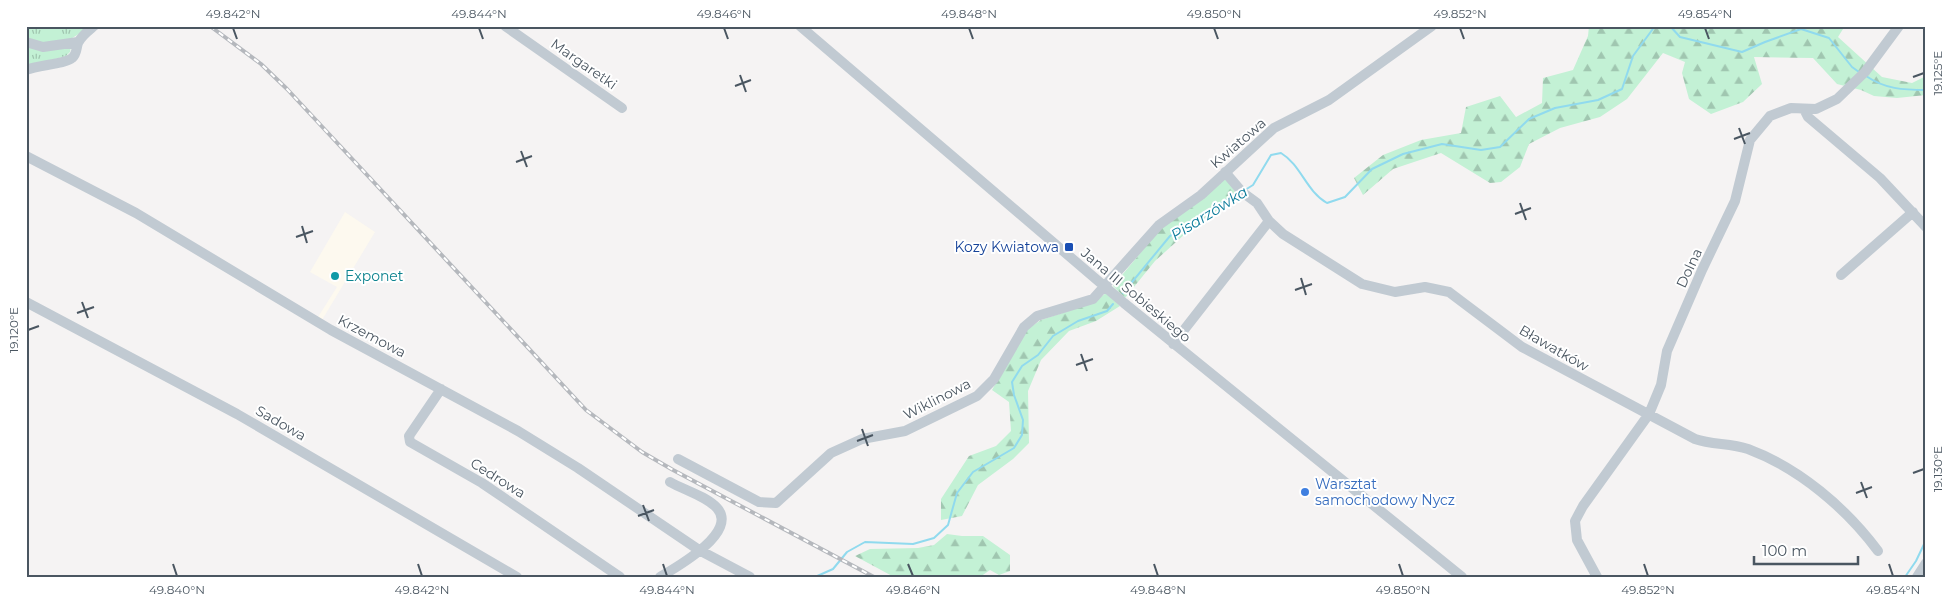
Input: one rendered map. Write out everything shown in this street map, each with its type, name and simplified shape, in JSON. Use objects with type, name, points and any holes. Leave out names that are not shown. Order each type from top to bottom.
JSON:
[{"type":"street","points":[[26,70],[39,65],[70,60],[75,55],[78,42],[94,26]]},
{"type":"street","name":"Margaretki","points":[[505,26],[622,108]]},
{"type":"street","name":"Jana III Sobieskiego","points":[[800,26],[1173,344],[1462,577]]},
{"type":"street","name":"Kwiatowa","points":[[1106,288],[1158,225],[1201,195],[1274,128],[1329,100],[1432,26]]},
{"type":"street","name":"Dolna","points":[[1597,577],[1577,540],[1575,521],[1583,506],[1649,414],[1661,385],[1667,350],[1702,270],[1734,204],[1750,140],[1770,116],[1791,108],[1816,109],[1837,100],[1862,75],[1899,26]]},
{"type":"street","points":[[26,42],[43,47],[78,42]]},
{"type":"street","points":[[1804,109],[1808,117],[1880,178],[1926,227]]},
{"type":"street","name":"Krzemowa","points":[[26,156],[136,213],[330,330],[518,431],[578,468],[699,550],[750,577]]},
{"type":"street","name":"Bławatków","points":[[1225,172],[1242,192],[1257,203],[1269,221],[1283,234],[1362,284],[1395,292],[1425,287],[1449,292],[1522,347],[1695,438],[1708,443],[1729,444],[1748,449],[1775,461],[1803,478],[1847,514],[1878,551]]},
{"type":"street","points":[[1841,275],[1913,212]]},
{"type":"street","points":[[1173,344],[1269,221]]},
{"type":"street","name":"Wiklinowa","points":[[678,459],[759,502],[776,503],[831,453],[862,439],[905,431],[977,396],[994,380],[1024,327],[1037,316],[1093,299],[1106,288]]},
{"type":"street","name":"Sadowa","points":[[26,302],[237,414],[517,577]]},
{"type":"street","name":"Cedrowa","points":[[441,389],[409,436],[410,442],[482,483],[620,577]]},
{"type":"street","points":[[660,577],[711,542],[722,526],[722,518],[712,504],[670,482]]},
{"type":"street","points":[[1917,577],[1926,563]]},
{"type":"shaded area","name":"Exponet","points":[[345,212],[375,232],[322,320],[318,317],[337,287],[310,272]]},
{"type":"green space","points":[[26,26],[89,26],[67,41],[45,43],[26,41]]},
{"type":"green space","points":[[1589,26],[1839,26],[1843,29],[1838,37],[1882,77],[1912,83],[1926,76],[1926,95],[1897,98],[1874,96],[1861,90],[1837,84],[1813,58],[1754,57],[1762,84],[1743,102],[1711,114],[1689,99],[1682,73],[1685,62],[1663,53],[1627,99],[1600,117],[1560,128],[1529,144],[1520,167],[1501,182],[1490,183],[1441,153],[1393,169],[1363,195],[1354,178],[1383,155],[1421,140],[1461,133],[1466,107],[1500,96],[1516,117],[1542,103],[1543,78],[1573,70],[1588,36]]},
{"type":"green space","points":[[26,45],[71,46],[70,52],[66,56],[26,67]]},
{"type":"green space","points":[[1226,178],[1239,197],[1196,224],[1155,261],[1125,298],[1113,286],[1161,228]]},
{"type":"green space","points":[[1106,293],[1120,306],[1096,321],[1069,331],[1041,360],[1028,391],[1029,443],[1013,459],[978,485],[962,516],[941,520],[941,499],[969,456],[996,446],[1011,431],[1009,402],[992,390],[1026,330],[1041,320],[1093,303]]},
{"type":"green space","points":[[947,534],[983,536],[1010,555],[1010,571],[999,575],[990,570],[980,577],[894,577],[855,556],[870,549],[918,548],[934,545]]},
{"type":"waterway","name":"Pisarzówka","points":[[1245,190],[1253,185],[1271,155],[1281,153],[1294,164],[1314,192],[1327,203],[1345,197],[1372,169],[1403,154],[1442,144],[1481,150],[1500,147],[1529,119],[1555,108],[1598,100],[1622,89],[1633,56],[1655,26]]},
{"type":"waterway","name":"Pisarzówka","points":[[1670,26],[1680,37],[1742,52],[1801,29],[1829,38],[1852,67],[1859,72]]},
{"type":"waterway","name":"Pisarzówka","points":[[1866,76],[1880,84],[1894,88],[1926,90]]},
{"type":"waterway","name":"Pisarzówka","points":[[1123,293],[1170,236],[1203,213],[1239,193]]},
{"type":"waterway","name":"Pisarzówka","points":[[815,577],[833,569],[847,552],[865,542],[913,544],[934,538],[948,525],[957,493],[973,472],[1014,448],[1022,435],[1023,420],[1014,395],[1012,382],[1022,366],[1038,355],[1053,336],[1078,321],[1107,311],[1113,304]]},
{"type":"waterway","points":[[1905,577],[1916,561],[1926,540]]},
{"type":"railway","points":[[210,26],[261,64],[287,89],[586,410],[642,452],[673,470],[874,577]]},
{"type":"place","name":"Kozy Kwiatowa","points":[[1069,247]]},
{"type":"place","name":"Exponet","points":[[335,276]]},
{"type":"place","name":"Warsztat samochodowy Nycz","points":[[1305,492]]}]
